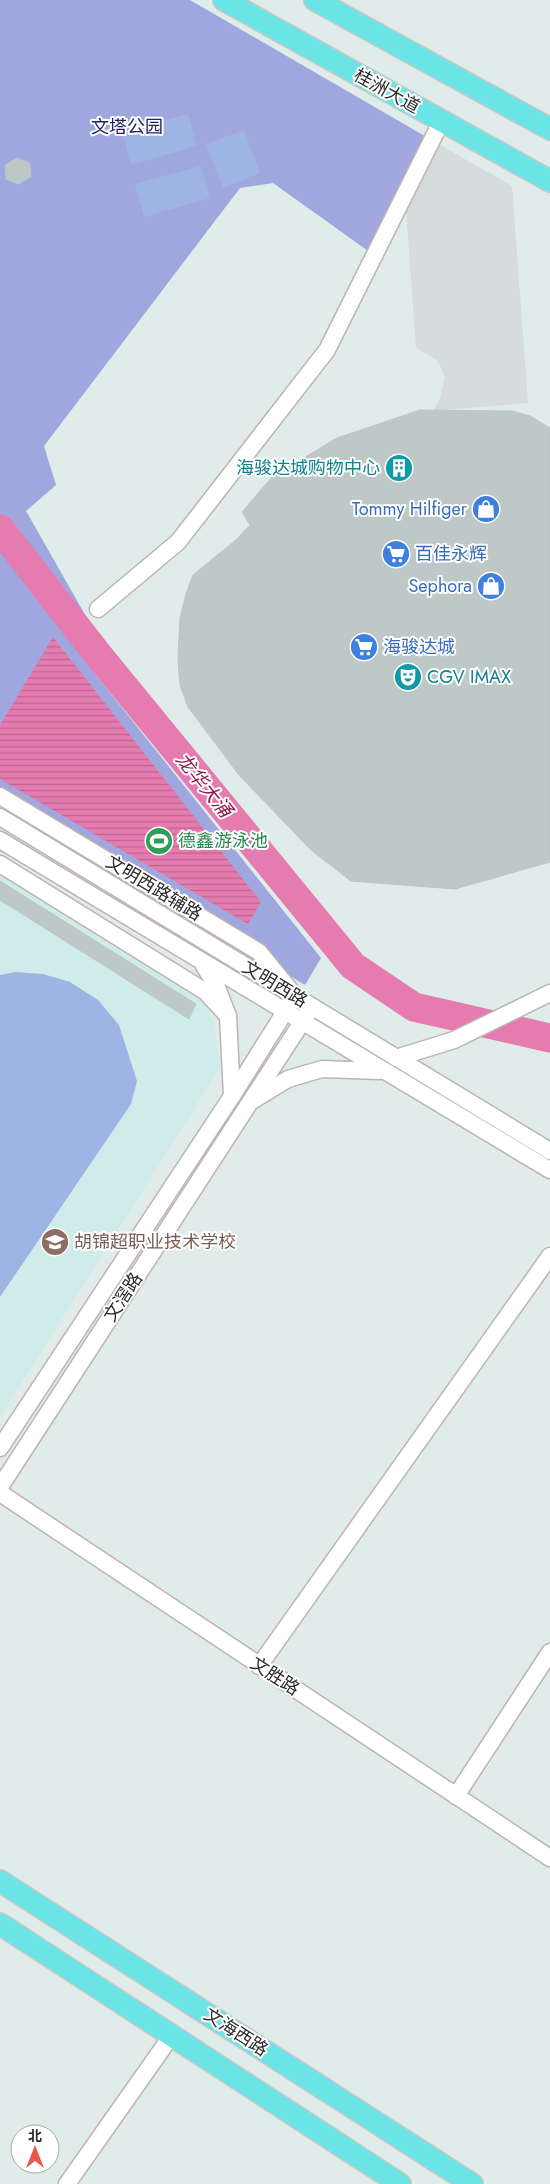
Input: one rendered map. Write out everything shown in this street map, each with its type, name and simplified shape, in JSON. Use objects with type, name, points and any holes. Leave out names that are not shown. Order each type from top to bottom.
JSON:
[{"type":"main road","name":"桂洲大道","points":[[224,0],[550,181]]},
{"type":"main road","points":[[315,0],[550,130]]},
{"type":"main road","name":"文海西路","points":[[0,1880],[472,2184]]},
{"type":"main road","points":[[0,1924],[400,2184]]},
{"type":"street","points":[[98,609],[178,542],[327,350],[441,122]]},
{"type":"street","name":"文明西路辅路","points":[[0,796],[259,952],[295,996]]},
{"type":"street","name":"文明西路","points":[[0,817],[550,1151]]},
{"type":"street","name":"文明西路","points":[[0,840],[550,1170]]},
{"type":"street","points":[[0,864],[206,992],[228,1016]]},
{"type":"street","points":[[201,962],[216,985],[228,1016],[232,1055],[232,1096]]},
{"type":"street","points":[[396,1058],[454,1040],[550,993]]},
{"type":"street","name":"文滘路","points":[[0,1448],[232,1096],[295,996]]},
{"type":"street","name":"文滘路","points":[[0,1487],[301,1022],[313,1007]]},
{"type":"street","points":[[249,1103],[288,1079],[322,1069],[383,1071]]},
{"type":"street","points":[[259,1666],[550,1256]]},
{"type":"street","name":"文胜路","points":[[0,1493],[550,1858]]},
{"type":"street","points":[[456,1796],[550,1652]]},
{"type":"street","points":[[68,2184],[172,2035]]},
{"type":"shaded area","points":[[188,114],[197,146],[131,165],[122,132]]},
{"type":"shaded area","points":[[244,130],[260,173],[223,188],[206,144]]},
{"type":"shaded area","points":[[435,142],[512,186],[528,403],[433,411],[440,398],[445,377],[438,361],[416,348],[405,194]]},
{"type":"shaded area","points":[[201,166],[210,198],[144,217],[135,184]]},
{"type":"shaded area","name":"德鑫游泳池","points":[[53,637],[261,902],[248,924],[0,779],[0,725]]},
{"type":"shaded area","name":"胡锦超职业技术学校","points":[[0,868],[200,992],[214,1024],[220,1068],[0,1417]]},
{"type":"shaded area","points":[[15,972],[43,974],[70,982],[98,1000],[119,1025],[137,1081],[131,1104],[0,1297],[0,975]]},
{"type":"green space","name":"文塔公园","points":[[0,0],[190,0],[435,142],[371,253],[273,183],[240,188],[44,446],[56,485],[26,511],[108,655],[92,670],[321,958],[305,985],[0,801]]},
{"type":"building","points":[[17,158],[30,163],[31,177],[18,184],[6,179],[5,165]]},
{"type":"building","name":"海骏达城","points":[[420,410],[512,411],[530,416],[550,428],[550,862],[455,889],[351,881],[311,850],[239,775],[188,707],[180,685],[178,659],[180,618],[193,575],[237,539],[250,525],[242,512],[272,477],[337,438]]},
{"type":"building","points":[[0,881],[196,1004],[189,1019],[0,900]]},
{"type":"waterway","name":"龙华大涌","points":[[0,529],[99,656],[353,966],[414,1007],[550,1038]]},
{"type":"place","name":"海骏达城购物中心","points":[[399,468]]},
{"type":"place","name":"Tommy Hilfiger","points":[[486,509]]},
{"type":"place","name":"百佳永辉","points":[[396,554]]},
{"type":"place","name":"Sephora","points":[[491,586]]},
{"type":"place","name":"海骏达城","points":[[364,647]]},
{"type":"place","name":"CGV IMAX","points":[[408,677]]},
{"type":"place","name":"德鑫游泳池","points":[[159,841]]},
{"type":"place","name":"胡锦超职业技术学校","points":[[55,1242]]}]
